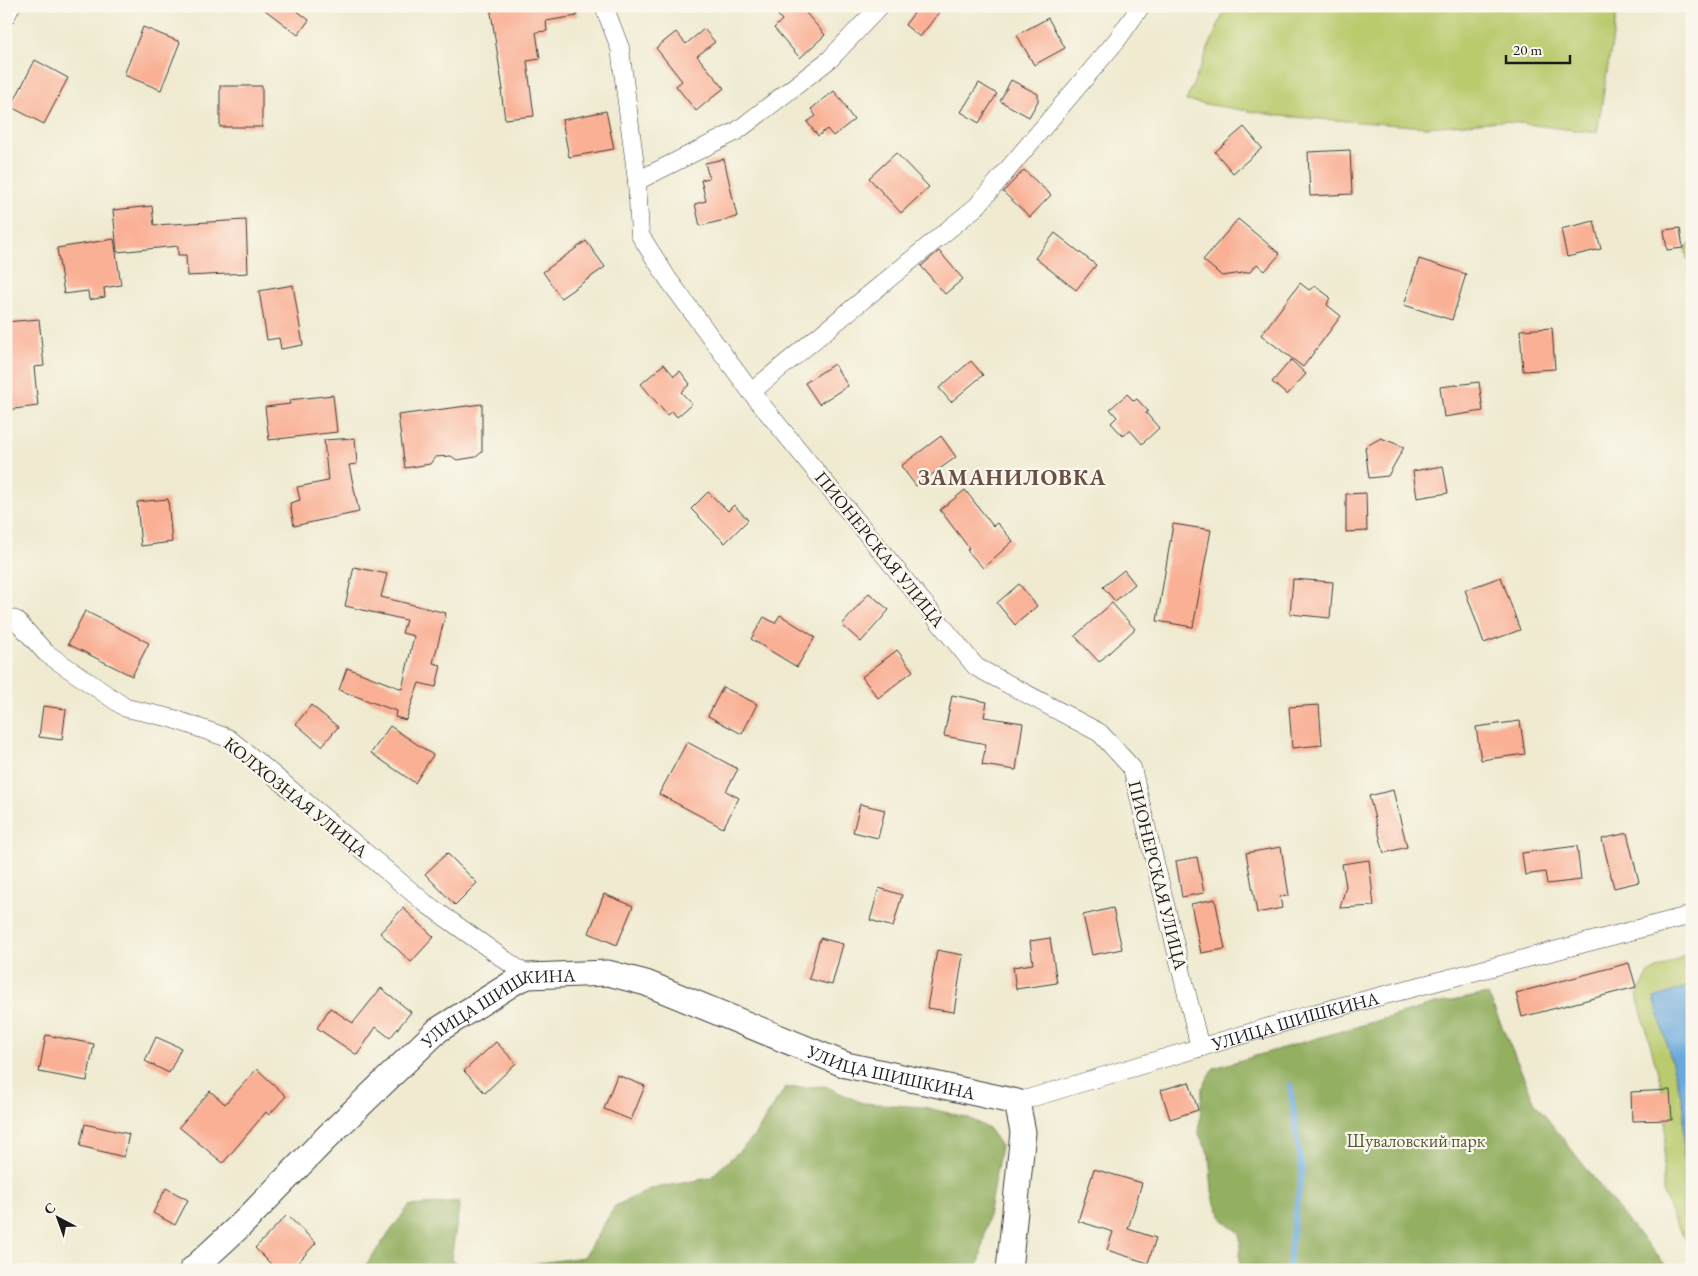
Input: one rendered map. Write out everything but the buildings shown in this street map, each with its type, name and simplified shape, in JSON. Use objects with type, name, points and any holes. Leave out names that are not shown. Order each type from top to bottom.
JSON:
[{"type":"street","points":[[6,16],[11,6]]},
{"type":"street","name":"ПИОНЕРСКАЯ УЛИЦА","points":[[604,6],[620,48],[637,181],[640,235],[668,279],[751,392],[976,667],[1100,733],[1132,768],[1200,1048]]},
{"type":"street","points":[[637,181],[737,131],[830,59],[880,6]]},
{"type":"street","points":[[751,392],[977,206],[1117,40],[1141,6]]},
{"type":"street","name":"КОЛХОЗНАЯ УЛИЦА","points":[[6,618],[16,620],[46,653],[126,708],[171,718],[228,738],[425,903],[528,976]]},
{"type":"street","name":"УЛИЦА ШИШКИНА","points":[[192,1270],[438,1030],[516,981],[528,976],[608,973],[646,984],[846,1065],[1017,1102],[1316,1013],[1692,915]]},
{"type":"street","points":[[1009,1270],[1024,1132],[1017,1102]]},
{"type":"green space","points":[[1234,6],[1618,6],[1597,133],[1503,121],[1427,127],[1280,116],[1186,101],[1223,14]]},
{"type":"green space","points":[[1692,243],[1692,280],[1685,248]]},
{"type":"green space","points":[[1692,952],[1692,1250],[1673,1219],[1663,1191],[1666,1135],[1665,1107],[1661,1084],[1637,995],[1649,973]]},
{"type":"green space","name":"Шуваловский парк","points":[[1488,994],[1535,1103],[1629,1223],[1670,1270],[1240,1270],[1240,1233],[1223,1220],[1213,1200],[1209,1155],[1199,1134],[1202,1088],[1214,1068],[1435,1004]]},
{"type":"green space","points":[[825,1086],[862,1103],[923,1107],[969,1118],[989,1129],[1001,1146],[980,1260],[975,1270],[500,1270],[503,1268],[584,1257],[615,1206],[650,1189],[710,1178],[752,1139],[785,1088]]},
{"type":"green space","points":[[460,1202],[451,1260],[471,1270],[362,1270],[409,1206]]},
{"type":"water","points":[[1692,985],[1692,1218],[1683,1219],[1684,1107],[1654,998]]},
{"type":"waterway","points":[[1289,1270],[1291,1242],[1302,1171],[1290,1085]]},
{"type":"district","name":"ЗАМАНИЛОВКА","points":[[1012,477]]}]
